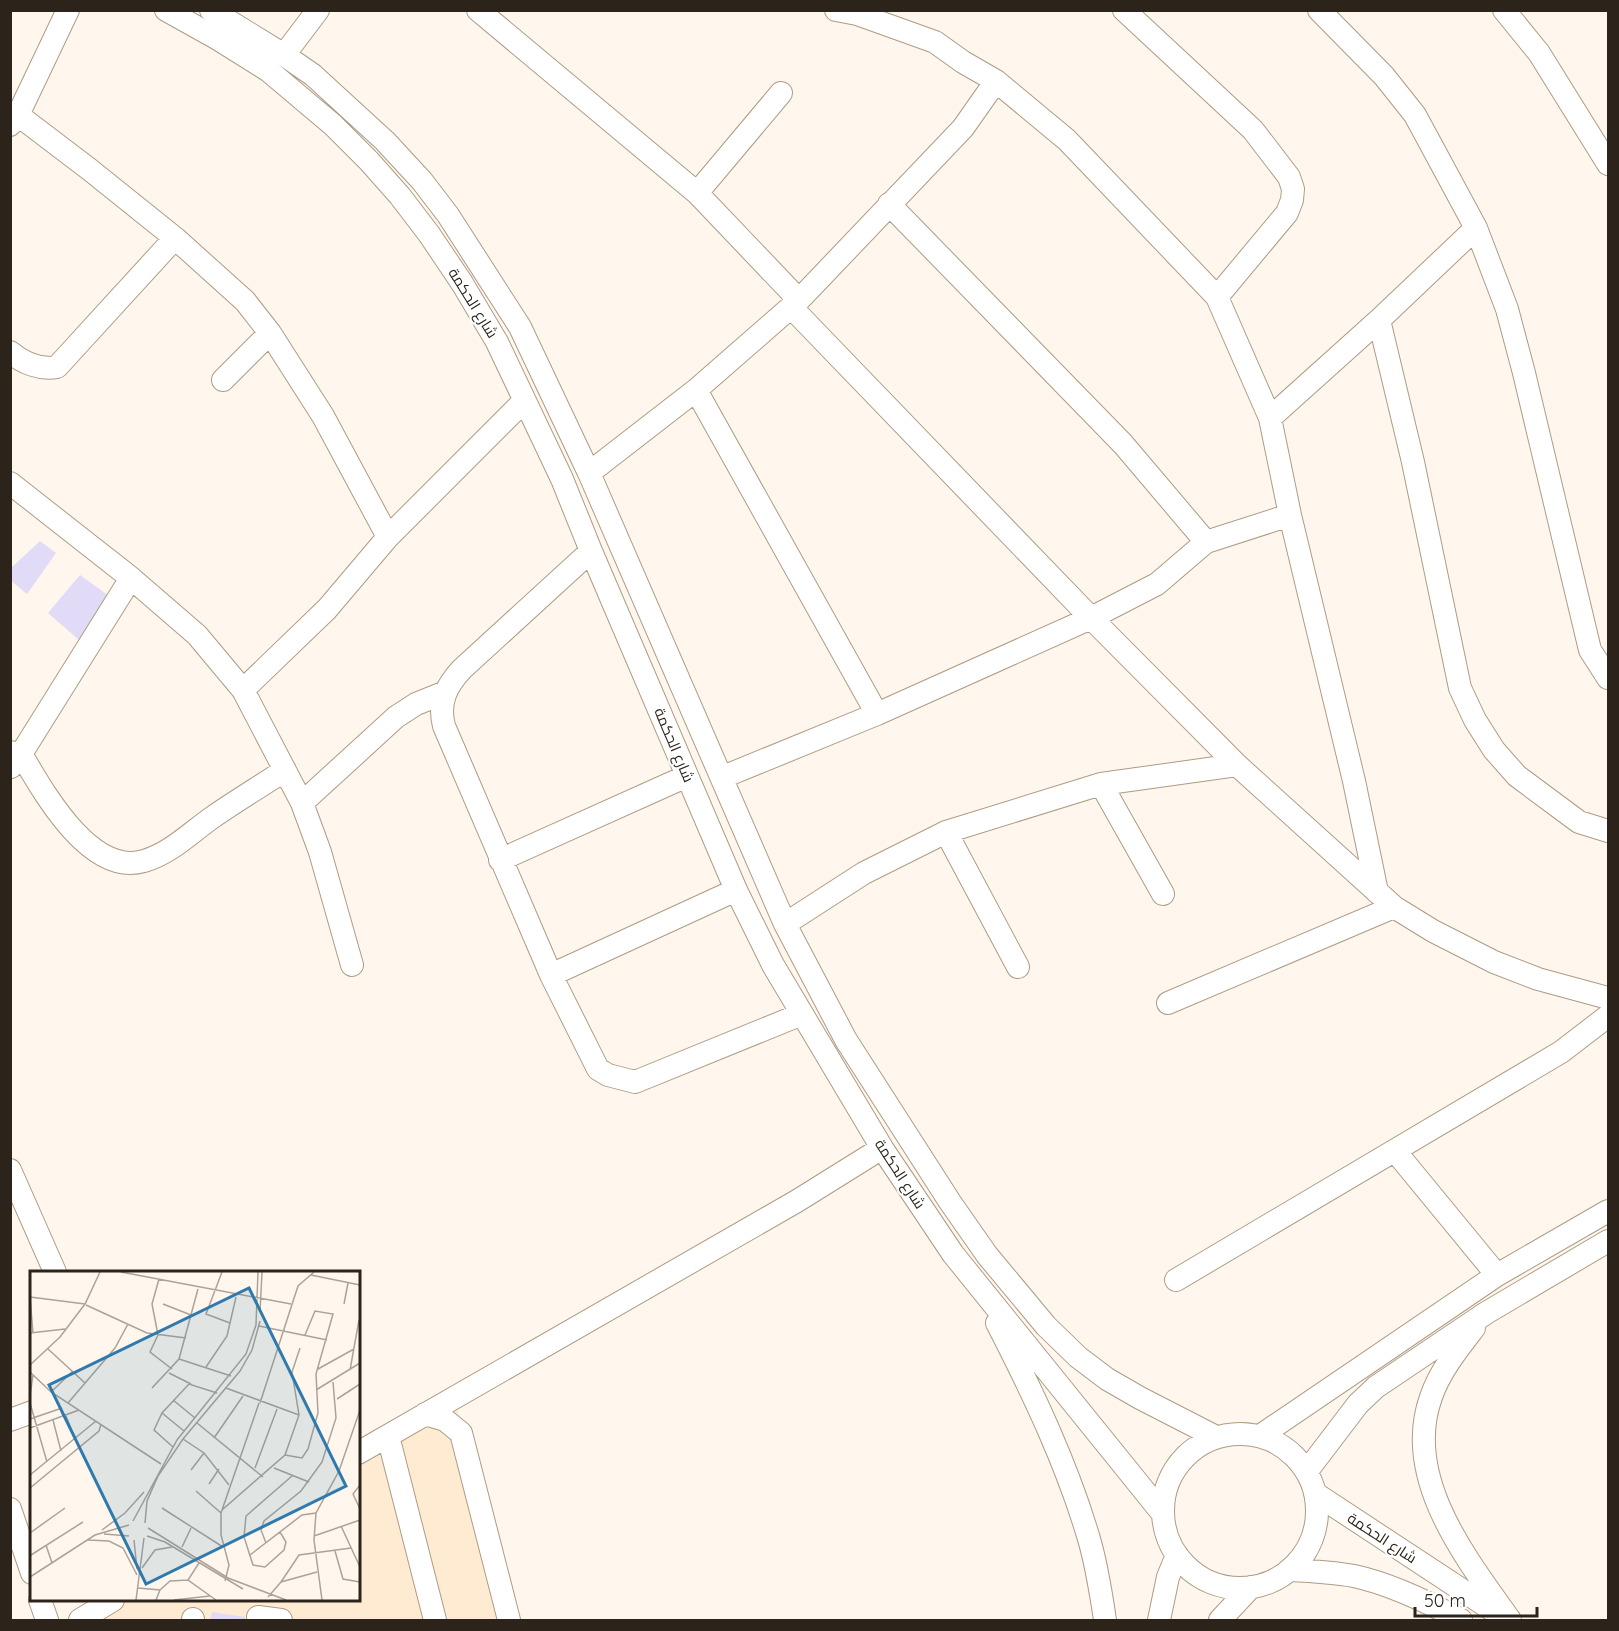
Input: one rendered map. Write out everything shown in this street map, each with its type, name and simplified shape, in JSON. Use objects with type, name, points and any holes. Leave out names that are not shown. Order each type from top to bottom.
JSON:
[{"type":"street","points":[[68,10],[14,120],[175,238],[245,301],[270,333],[323,416],[388,537]]},
{"type":"street","name":"شارع الحكمة","points":[[166,10],[218,39],[268,71],[333,125],[369,161],[417,219],[462,283],[497,342],[562,479],[736,890],[773,965],[882,1148],[947,1245],[978,1287],[1163,1514]]},
{"type":"street","name":"شارع الحكمة","points":[[211,10],[313,75],[351,108],[422,181],[448,215],[520,327],[589,473],[785,924],[846,1040],[908,1138],[981,1246],[1046,1326],[1078,1358],[1107,1379],[1177,1419],[1216,1437]]},
{"type":"street","points":[[284,55],[318,10]]},
{"type":"street","points":[[478,10],[697,194],[795,303],[1091,618],[1237,765],[1385,899],[1433,931],[1494,962],[1538,979],[1608,998]]},
{"type":"street","points":[[836,10],[857,14],[935,42],[996,81],[1067,140],[1217,297],[1270,418],[1290,515],[1385,899]]},
{"type":"street","points":[[1124,10],[1253,130],[1289,177],[1293,189],[1287,213],[1217,297]]},
{"type":"street","points":[[1319,10],[1384,76],[1415,115],[1476,228],[1507,309],[1556,502],[1590,650],[1608,678]]},
{"type":"street","points":[[1504,10],[1539,53],[1608,164]]},
{"type":"street","points":[[589,473],[696,390],[795,303],[963,128],[996,81]]},
{"type":"street","points":[[697,194],[781,93]]},
{"type":"street","points":[[889,204],[1123,444],[1206,542]]},
{"type":"street","points":[[1270,418],[1379,320],[1476,228]]},
{"type":"street","points":[[10,352],[35,366],[57,367],[175,238]]},
{"type":"street","points":[[1379,320],[1413,462],[1460,688],[1475,720],[1494,750],[1517,776],[1579,822],[1608,831]]},
{"type":"street","points":[[223,380],[270,333]]},
{"type":"street","points":[[696,390],[877,714]]},
{"type":"street","points":[[243,690],[327,609],[388,537],[524,401]]},
{"type":"street","points":[[10,483],[131,578],[197,635],[243,690],[302,803],[320,852],[352,965]]},
{"type":"street","points":[[723,777],[877,714],[1091,618],[1156,584],[1206,542],[1290,515]]},
{"type":"street","points":[[591,551],[462,669],[446,692],[441,708],[444,726],[551,975],[598,1069],[608,1075],[634,1082],[802,1014]]},
{"type":"street","points":[[131,578],[14,758],[62,818],[86,844],[110,858],[125,862],[141,862],[158,856],[178,844],[212,818],[285,770]]},
{"type":"street","points":[[302,803],[396,717],[416,704],[446,692]]},
{"type":"street","points":[[785,924],[864,873],[946,832],[1101,784],[1237,765]]},
{"type":"street","points":[[500,860],[687,776]]},
{"type":"street","points":[[1101,784],[1163,894]]},
{"type":"street","points":[[946,832],[1018,968]]},
{"type":"street","points":[[551,975],[736,890]]},
{"type":"street","points":[[1168,1003],[1385,899]]},
{"type":"street","points":[[1176,1280],[1561,1052],[1608,1016]]},
{"type":"street","points":[[360,1453],[425,1413],[797,1201],[882,1148]]},
{"type":"street","points":[[1395,1151],[1497,1275]]},
{"type":"street","points":[[10,1170],[55,1271]]},
{"type":"street","points":[[1260,1436],[1497,1275],[1608,1211]]},
{"type":"street","points":[[1307,1471],[1358,1404],[1376,1387],[1486,1313],[1608,1241]]},
{"type":"street","points":[[978,1287],[1028,1385],[1060,1457],[1089,1539],[1099,1579],[1105,1620]]},
{"type":"street","points":[[1486,1313],[1451,1358],[1440,1377],[1426,1416],[1424,1440],[1429,1473],[1443,1514],[1474,1569],[1509,1620]]},
{"type":"street","points":[[10,1420],[30,1413]]},
{"type":"street","points":[[425,1413],[445,1420],[461,1433],[509,1620]]},
{"type":"street","points":[[1245,1434],[1260,1436],[1285,1448],[1307,1471],[1316,1494],[1317,1508],[1313,1536],[1303,1555],[1278,1578],[1251,1587],[1237,1588],[1209,1582],[1186,1566],[1170,1542],[1163,1514],[1167,1486],[1181,1461],[1191,1451],[1216,1437],[1245,1434]]},
{"type":"street","points":[[388,1436],[435,1620]]},
{"type":"street","name":"شارع الحكمة","points":[[1316,1494],[1509,1620]]},
{"type":"street","points":[[10,1509],[30,1567]]},
{"type":"street","points":[[1159,1620],[1168,1577],[1177,1555]]},
{"type":"street","points":[[1289,1570],[1324,1571],[1355,1576],[1390,1587],[1461,1620]]},
{"type":"street","points":[[1220,1620],[1251,1587]]},
{"type":"street","points":[[41,1601],[47,1620]]},
{"type":"street","points":[[80,1620],[110,1601]]},
{"type":"street","points":[[258,1612],[281,1620]]},
{"type":"shaded area","points":[[455,1397],[505,1620],[90,1620],[123,1601],[360,1601],[360,1455]]},
{"type":"building","points":[[40,541],[56,553],[27,594],[10,580],[10,569]]},
{"type":"building","points":[[80,575],[109,596],[79,640],[48,613]]},
{"type":"building","points":[[212,1612],[245,1617],[245,1620],[210,1620]]}]
